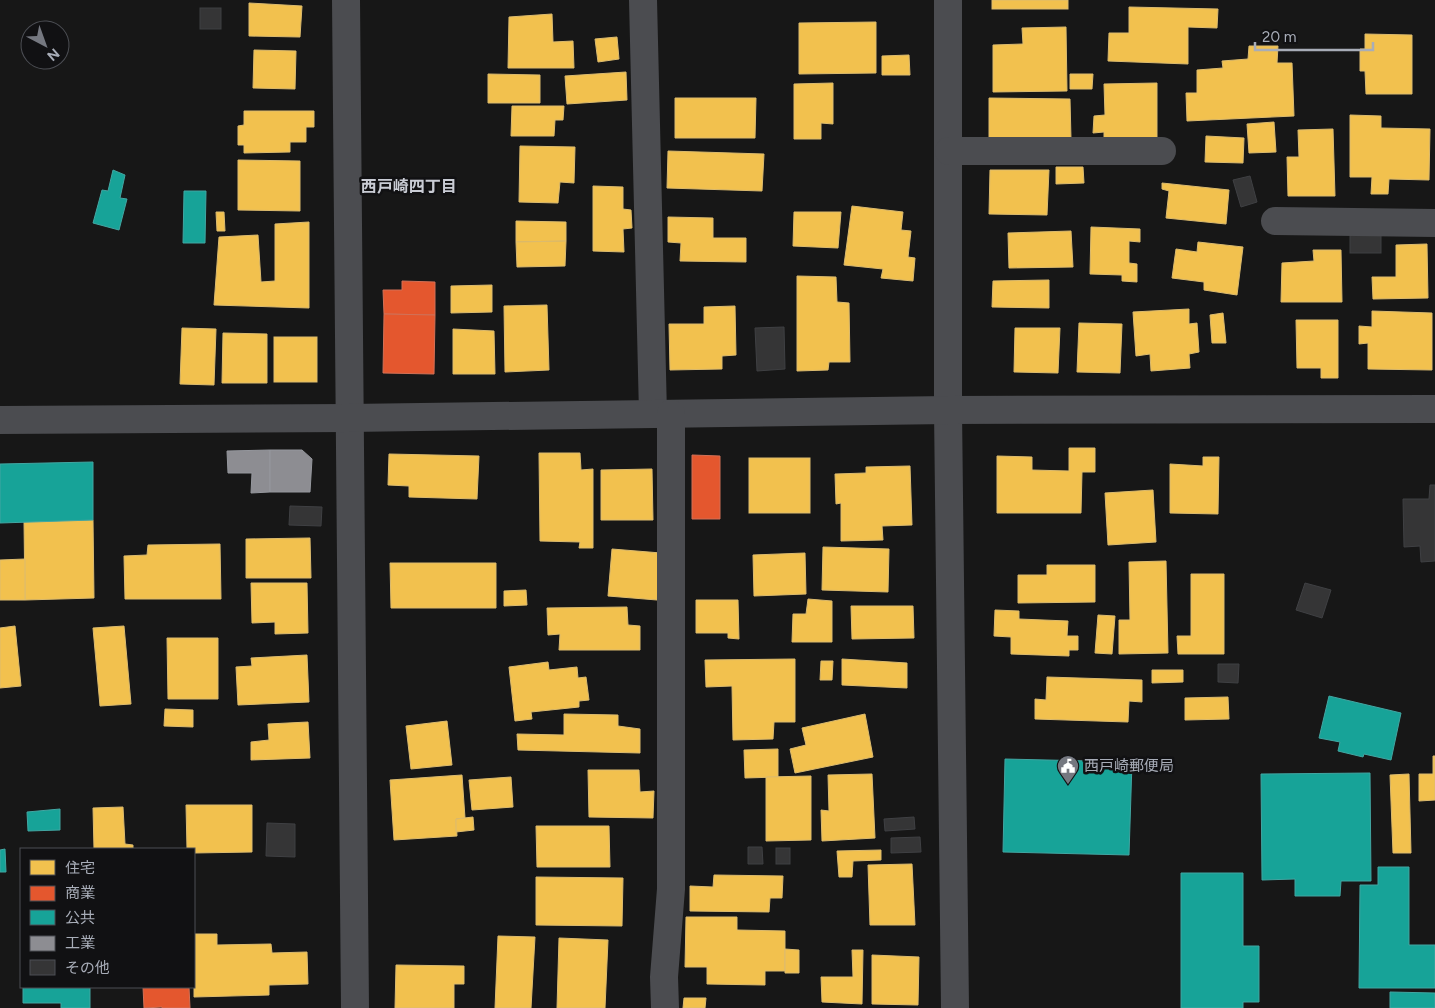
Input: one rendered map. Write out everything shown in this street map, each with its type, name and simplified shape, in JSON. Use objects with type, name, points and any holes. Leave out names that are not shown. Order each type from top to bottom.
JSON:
[{"type":"street","points":[[346,0],[355,1008]]},
{"type":"street","points":[[643,0],[662,414],[671,889],[664,977],[665,1008]]},
{"type":"street","points":[[948,0],[948,410],[955,1008]]},
{"type":"street","points":[[948,151],[1162,151]]},
{"type":"street","points":[[1275,221],[1435,223]]},
{"type":"street","points":[[0,420],[349,418],[948,410],[1435,409]]},
{"type":"building: 住宅","points":[[992,0],[1068,0],[1068,9],[992,9]]},
{"type":"building: 住宅","points":[[249,3],[302,6],[300,37],[249,36]]},
{"type":"building: 住宅","points":[[1129,7],[1218,9],[1217,28],[1188,27],[1188,64],[1108,61],[1109,33],[1129,33]]},
{"type":"building: 住宅","points":[[552,14],[553,42],[573,41],[574,68],[508,68],[509,17]]},
{"type":"building: 住宅","points":[[876,22],[876,73],[799,74],[799,23]]},
{"type":"building: 住宅","points":[[1066,27],[1067,91],[993,92],[993,45],[1023,44],[1022,28]]},
{"type":"building: 住宅","points":[[1365,34],[1412,35],[1412,94],[1366,94],[1365,71],[1360,71],[1360,49],[1365,49]]},
{"type":"building: 住宅","points":[[617,37],[619,59],[598,62],[595,39]]},
{"type":"building: 住宅","points":[[1249,46],[1278,46],[1277,63],[1292,63],[1294,116],[1187,121],[1186,93],[1197,93],[1197,70],[1223,68],[1222,61],[1248,59]]},
{"type":"building: 住宅","points":[[254,50],[296,51],[295,89],[253,88]]},
{"type":"building: 住宅","points":[[909,55],[910,75],[882,75],[882,56]]},
{"type":"building: 住宅","points":[[626,72],[627,100],[567,104],[565,76]]},
{"type":"building: 住宅","points":[[488,74],[540,75],[540,103],[488,103]]},
{"type":"building: 住宅","points":[[1070,74],[1093,74],[1092,89],[1070,89]]},
{"type":"building: 住宅","points":[[833,83],[833,124],[821,123],[821,139],[794,139],[794,84]]},
{"type":"building: 住宅","points":[[1157,83],[1157,138],[1104,139],[1104,132],[1093,133],[1094,116],[1105,115],[1104,84]]},
{"type":"building: 住宅","points":[[675,98],[756,98],[755,138],[675,138]]},
{"type":"building: 住宅","points":[[989,98],[1070,99],[1071,139],[989,141]]},
{"type":"building: 住宅","points":[[512,106],[564,106],[563,120],[555,120],[554,136],[511,136]]},
{"type":"building: 住宅","points":[[244,111],[314,111],[314,127],[306,127],[306,142],[290,142],[290,152],[244,153],[244,145],[238,145],[238,126],[244,125]]},
{"type":"building: 住宅","points":[[1350,115],[1381,116],[1381,128],[1430,129],[1429,180],[1389,179],[1388,194],[1371,194],[1372,177],[1350,177]]},
{"type":"building: 住宅","points":[[1274,122],[1276,152],[1249,153],[1247,124]]},
{"type":"building: 住宅","points":[[1333,129],[1335,196],[1288,196],[1287,157],[1299,157],[1298,130]]},
{"type":"building: 住宅","points":[[1206,136],[1244,138],[1243,163],[1205,162]]},
{"type":"building: 住宅","points":[[520,146],[575,147],[574,183],[560,182],[558,203],[519,202]]},
{"type":"building: 住宅","points":[[668,151],[764,154],[762,191],[667,188]]},
{"type":"building: 住宅","points":[[238,160],[300,161],[300,211],[238,210]]},
{"type":"building: 住宅","points":[[1056,167],[1083,167],[1084,183],[1056,184]]},
{"type":"building: 住宅","points":[[990,170],[1049,170],[1047,215],[989,214]]},
{"type":"building: 住宅","points":[[1162,183],[1229,190],[1226,224],[1166,218],[1169,191],[1162,189]]},
{"type":"building: 住宅","points":[[593,186],[623,187],[623,209],[631,210],[632,228],[623,229],[624,252],[593,251]]},
{"type":"building: 住宅","points":[[852,206],[903,212],[901,230],[911,231],[908,257],[915,258],[913,281],[881,278],[883,269],[844,265]]},
{"type":"building: 住宅","points":[[216,212],[224,212],[225,231],[217,231]]},
{"type":"building: 住宅","points":[[794,212],[841,212],[838,248],[793,246]]},
{"type":"building: 住宅","points":[[668,217],[713,218],[713,238],[746,238],[746,262],[680,261],[681,243],[668,242]]},
{"type":"building: 住宅","points":[[516,221],[566,222],[566,241],[516,242]]},
{"type":"building: 住宅","points":[[309,222],[309,308],[214,305],[219,237],[258,235],[261,282],[275,281],[275,224]]},
{"type":"building: 住宅","points":[[1091,227],[1140,229],[1140,242],[1129,241],[1129,263],[1137,264],[1137,282],[1122,281],[1122,275],[1090,274]]},
{"type":"building: 住宅","points":[[1071,231],[1073,267],[1009,268],[1008,233]]},
{"type":"building: 住宅","points":[[566,241],[565,266],[517,267],[516,242]]},
{"type":"building: 住宅","points":[[1198,242],[1243,247],[1237,295],[1204,290],[1204,282],[1172,278],[1176,249],[1197,252]]},
{"type":"building: 住宅","points":[[1427,244],[1428,298],[1373,299],[1372,277],[1396,277],[1396,245]]},
{"type":"building: 住宅","points":[[1313,250],[1341,250],[1342,302],[1281,302],[1282,263],[1314,261]]},
{"type":"building: 住宅","points":[[797,276],[836,277],[837,302],[849,303],[850,362],[829,362],[828,370],[797,371]]},
{"type":"building: 住宅","points":[[1049,280],[1049,308],[992,307],[993,281]]},
{"type":"building: 住宅","points":[[492,285],[492,312],[451,313],[451,286]]},
{"type":"building: 住宅","points":[[547,305],[549,370],[505,372],[504,306]]},
{"type":"building: 住宅","points":[[735,306],[736,355],[722,356],[722,369],[670,370],[669,324],[704,324],[704,307]]},
{"type":"building: 住宅","points":[[1189,309],[1189,324],[1197,323],[1199,352],[1189,354],[1190,368],[1151,371],[1150,354],[1136,356],[1133,312]]},
{"type":"building: 住宅","points":[[1372,311],[1432,313],[1432,370],[1368,369],[1368,343],[1359,344],[1359,326],[1372,327]]},
{"type":"building: 住宅","points":[[1223,313],[1226,343],[1212,343],[1210,315]]},
{"type":"building: 住宅","points":[[1296,320],[1338,320],[1338,378],[1321,378],[1321,368],[1297,368]]},
{"type":"building: 住宅","points":[[1079,323],[1122,324],[1120,373],[1077,372]]},
{"type":"building: 住宅","points":[[182,328],[216,329],[214,385],[180,384]]},
{"type":"building: 住宅","points":[[1015,328],[1060,328],[1058,373],[1014,372]]},
{"type":"building: 住宅","points":[[453,329],[494,331],[495,374],[453,374]]},
{"type":"building: 住宅","points":[[223,333],[267,334],[267,383],[222,383]]},
{"type":"building: 住宅","points":[[274,337],[317,337],[317,382],[274,382]]},
{"type":"building: 住宅","points":[[1069,448],[1095,448],[1095,472],[1082,472],[1081,513],[997,513],[997,456],[1032,457],[1032,470],[1069,471]]},
{"type":"building: 住宅","points":[[539,453],[580,453],[581,470],[593,469],[593,548],[579,548],[580,542],[540,541]]},
{"type":"building: 住宅","points":[[389,454],[479,456],[477,499],[409,497],[409,486],[388,485]]},
{"type":"building: 住宅","points":[[1203,457],[1219,457],[1218,514],[1170,513],[1170,464],[1203,466]]},
{"type":"building: 住宅","points":[[749,458],[810,458],[810,513],[749,513]]},
{"type":"building: 住宅","points":[[910,466],[912,525],[882,526],[883,540],[841,541],[841,503],[836,504],[835,474],[866,473],[866,467]]},
{"type":"building: 住宅","points":[[652,469],[653,520],[601,520],[601,470]]},
{"type":"building: 住宅","points":[[1153,490],[1156,542],[1108,545],[1105,493]]},
{"type":"building: 住宅","points":[[93,520],[94,598],[25,600],[24,522]]},
{"type":"building: 住宅","points":[[310,538],[311,578],[246,578],[246,539]]},
{"type":"building: 住宅","points":[[220,544],[221,599],[125,599],[124,556],[147,555],[148,545]]},
{"type":"building: 住宅","points":[[823,547],[889,549],[888,592],[822,590]]},
{"type":"building: 住宅","points":[[612,549],[661,553],[657,600],[608,596]]},
{"type":"building: 住宅","points":[[805,553],[806,594],[754,596],[753,555]]},
{"type":"building: 住宅","points":[[25,559],[25,600],[0,600],[0,560]]},
{"type":"building: 住宅","points":[[1166,561],[1168,653],[1119,654],[1119,620],[1130,620],[1129,562]]},
{"type":"building: 住宅","points":[[390,563],[496,563],[496,608],[391,608]]},
{"type":"building: 住宅","points":[[1047,565],[1095,565],[1095,602],[1018,603],[1018,575],[1047,575]]},
{"type":"building: 住宅","points":[[1191,574],[1224,574],[1224,654],[1178,654],[1177,636],[1191,636]]},
{"type":"building: 住宅","points":[[251,583],[307,583],[308,633],[275,634],[275,622],[252,623]]},
{"type":"building: 住宅","points":[[526,590],[527,605],[504,606],[504,591]]},
{"type":"building: 住宅","points":[[808,599],[832,601],[832,642],[792,642],[793,614],[806,614]]},
{"type":"building: 住宅","points":[[696,600],[738,600],[739,639],[728,638],[728,633],[696,633]]},
{"type":"building: 住宅","points":[[851,606],[913,606],[914,638],[852,639]]},
{"type":"building: 住宅","points":[[627,607],[628,625],[640,626],[640,650],[559,650],[560,634],[548,635],[547,608]]},
{"type":"building: 住宅","points":[[995,610],[1019,611],[1019,619],[1068,621],[1067,636],[1078,636],[1078,650],[1069,650],[1069,656],[1011,654],[1011,637],[994,636]]},
{"type":"building: 住宅","points":[[1098,615],[1115,616],[1112,654],[1095,653]]},
{"type":"building: 住宅","points":[[15,626],[21,686],[0,688],[0,628]]},
{"type":"building: 住宅","points":[[124,626],[131,704],[100,706],[93,628]]},
{"type":"building: 住宅","points":[[167,638],[218,638],[218,699],[168,699]]},
{"type":"building: 住宅","points":[[307,655],[309,702],[238,705],[236,667],[252,666],[251,658]]},
{"type":"building: 住宅","points":[[795,659],[795,722],[774,722],[773,739],[733,740],[732,686],[706,687],[705,660]]},
{"type":"building: 住宅","points":[[842,659],[907,663],[907,688],[842,685]]},
{"type":"building: 住宅","points":[[821,661],[833,661],[832,680],[820,680]]},
{"type":"building: 住宅","points":[[548,662],[549,670],[577,667],[578,678],[586,677],[589,700],[579,701],[579,707],[531,712],[532,719],[515,721],[509,667]]},
{"type":"building: 住宅","points":[[1152,670],[1183,670],[1183,682],[1152,683]]},
{"type":"building: 住宅","points":[[1047,677],[1142,680],[1142,702],[1129,701],[1128,722],[1035,719],[1035,699],[1046,700]]},
{"type":"building: 住宅","points":[[1228,697],[1229,719],[1185,720],[1185,698]]},
{"type":"building: 住宅","points":[[165,709],[193,710],[193,727],[164,726]]},
{"type":"building: 住宅","points":[[564,714],[618,715],[618,726],[640,729],[640,753],[518,750],[517,734],[564,735]]},
{"type":"building: 住宅","points":[[865,714],[873,757],[795,773],[790,749],[806,745],[802,728]]},
{"type":"building: 住宅","points":[[447,721],[452,765],[411,769],[406,726]]},
{"type":"building: 住宅","points":[[308,722],[310,758],[251,760],[251,742],[269,740],[268,724]]},
{"type":"building: 住宅","points":[[778,749],[778,777],[745,778],[744,750]]},
{"type":"building: 住宅","points":[[1433,756],[1435,756],[1435,800],[1419,801],[1419,774],[1433,774]]},
{"type":"building: 住宅","points":[[588,770],[639,770],[640,792],[654,791],[653,818],[589,817]]},
{"type":"building: 住宅","points":[[872,774],[875,838],[822,841],[821,810],[829,811],[828,775]]},
{"type":"building: 住宅","points":[[1409,774],[1411,853],[1393,853],[1390,775]]},
{"type":"building: 住宅","points":[[462,775],[465,818],[456,819],[457,836],[394,840],[390,780]]},
{"type":"building: 住宅","points":[[811,776],[811,840],[766,841],[766,777]]},
{"type":"building: 住宅","points":[[511,777],[513,807],[472,810],[469,780]]},
{"type":"building: 住宅","points":[[186,805],[252,805],[252,852],[195,853],[195,848],[187,848]]},
{"type":"building: 住宅","points":[[123,807],[125,844],[133,845],[133,848],[94,848],[93,808]]},
{"type":"building: 住宅","points":[[473,817],[474,830],[456,832],[456,819]]},
{"type":"building: 住宅","points":[[536,826],[609,826],[610,867],[537,867]]},
{"type":"building: 住宅","points":[[881,850],[881,860],[853,861],[852,877],[839,877],[837,851]]},
{"type":"building: 住宅","points":[[912,864],[915,925],[870,925],[868,865]]},
{"type":"building: 住宅","points":[[714,875],[783,876],[782,898],[770,898],[769,912],[690,911],[690,886],[713,887]]},
{"type":"building: 住宅","points":[[536,877],[623,878],[622,926],[536,925]]},
{"type":"building: 住宅","points":[[686,917],[737,917],[737,930],[785,931],[785,971],[765,971],[765,985],[707,984],[707,967],[685,967]]},
{"type":"building: 住宅","points":[[195,934],[217,934],[217,945],[271,944],[272,953],[307,952],[308,984],[269,985],[269,995],[194,997]]},
{"type":"building: 住宅","points":[[498,936],[535,937],[531,1008],[495,1008]]},
{"type":"building: 住宅","points":[[559,938],[608,940],[605,1008],[557,1008]]},
{"type":"building: 住宅","points":[[785,949],[799,950],[799,973],[785,973]]},
{"type":"building: 住宅","points":[[852,950],[863,950],[862,1004],[822,1002],[821,977],[853,977]]},
{"type":"building: 住宅","points":[[872,955],[919,957],[918,1005],[872,1004]]},
{"type":"building: 住宅","points":[[396,965],[464,966],[464,984],[454,984],[454,1008],[395,1008]]},
{"type":"building: 住宅","points":[[684,998],[706,998],[705,1008],[683,1008]]},
{"type":"building: 商業","points":[[402,281],[435,282],[435,315],[384,314],[383,290],[402,290]]},
{"type":"building: 商業","points":[[384,314],[435,315],[434,374],[383,373]]},
{"type":"building: 商業","points":[[692,455],[720,456],[720,519],[692,519]]},
{"type":"building: 商業","points":[[143,988],[189,988],[190,1008],[144,1008]]},
{"type":"building: 公共","points":[[113,170],[125,175],[120,198],[127,199],[119,230],[93,223],[102,190],[108,191]]},
{"type":"building: 公共","points":[[184,191],[206,191],[205,243],[183,243]]},
{"type":"building: 公共","points":[[93,462],[93,520],[0,523],[0,464]]},
{"type":"building: 公共","points":[[1329,696],[1401,713],[1391,760],[1364,754],[1363,757],[1338,751],[1340,742],[1319,738]]},
{"type":"building: 公共","name":"西戸崎郵便局","points":[[1005,759],[1132,762],[1129,855],[1003,852]]},
{"type":"building: 公共","points":[[1370,773],[1371,881],[1341,881],[1340,896],[1295,896],[1295,879],[1262,880],[1261,774]]},
{"type":"building: 公共","points":[[60,809],[60,830],[28,831],[27,812]]},
{"type":"building: 公共","points":[[5,849],[6,872],[0,872],[0,850]]},
{"type":"building: 公共","points":[[1378,867],[1409,867],[1409,945],[1435,945],[1435,988],[1359,988],[1360,885],[1378,885]]},
{"type":"building: 公共","points":[[1181,873],[1243,873],[1243,946],[1259,946],[1259,1002],[1243,1002],[1243,1008],[1181,1008]]},
{"type":"building: 公共","points":[[23,988],[90,988],[90,1008],[61,1008],[61,1003],[23,1003]]},
{"type":"building: 公共","points":[[1390,992],[1435,993],[1435,1008],[1390,1008]]},
{"type":"building: 工業","points":[[270,450],[270,492],[251,493],[252,473],[228,473],[227,451]]},
{"type":"building: 工業","points":[[270,450],[302,450],[312,459],[310,492],[270,492]]},
{"type":"building: その他","points":[[200,8],[221,8],[221,29],[200,29]]},
{"type":"building: その他","points":[[1250,176],[1257,202],[1241,207],[1233,180]]},
{"type":"building: その他","points":[[1350,230],[1381,230],[1381,253],[1350,253]]},
{"type":"building: その他","points":[[784,327],[785,369],[757,371],[755,328]]},
{"type":"building: その他","points":[[1430,485],[1435,485],[1435,561],[1421,562],[1420,546],[1404,547],[1403,499],[1429,499]]},
{"type":"building: その他","points":[[290,506],[322,507],[321,526],[289,525]]},
{"type":"building: その他","points":[[1305,583],[1331,590],[1322,618],[1296,610]]},
{"type":"building: その他","points":[[1218,664],[1239,664],[1238,683],[1218,682]]},
{"type":"building: その他","points":[[914,817],[915,829],[885,831],[884,819]]},
{"type":"building: その他","points":[[267,823],[295,824],[295,857],[266,856]]},
{"type":"building: その他","points":[[920,837],[921,852],[891,853],[891,838]]},
{"type":"building: その他","points":[[748,847],[762,847],[763,864],[748,864]]},
{"type":"building: その他","points":[[776,848],[790,848],[790,864],[776,864]]},
{"type":"place","name":"西戸崎郵便局","points":[[1068,785]]},
{"type":"district","name":"西戸崎四丁目","points":[[409,186]]}]
